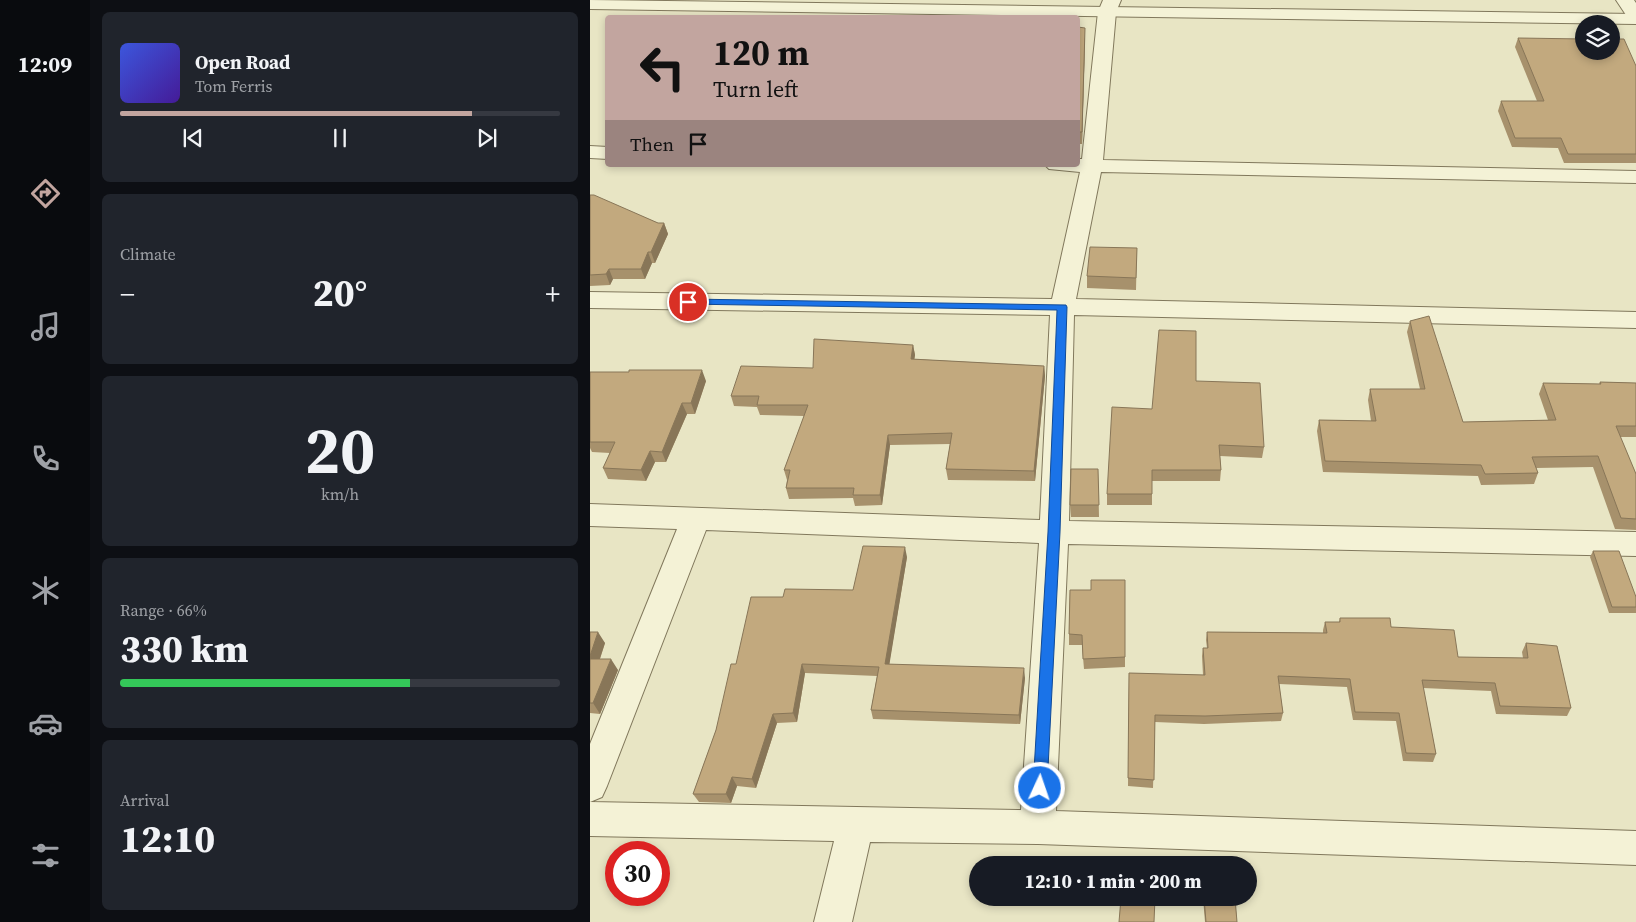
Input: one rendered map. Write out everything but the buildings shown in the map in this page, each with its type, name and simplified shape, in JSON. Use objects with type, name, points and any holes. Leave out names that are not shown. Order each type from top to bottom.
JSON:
[{"type":"street","points":[[1625,0],[1636,18]]},
{"type":"street","points":[[591,2],[1110,6],[1636,18]]},
{"type":"street","points":[[1038,827],[1054,532],[1062,307],[1092,166],[1110,6]]},
{"type":"street","points":[[590,152],[605,153]]},
{"type":"street","points":[[1080,166],[1636,177]]},
{"type":"street","points":[[590,300],[1062,307],[1636,320]]},
{"type":"street","points":[[590,515],[1054,532],[1636,544]]},
{"type":"street","points":[[590,786],[696,518]]},
{"type":"street","points":[[590,819],[1038,827],[1636,848]]},
{"type":"street","points":[[834,922],[856,825]]},
{"type":"route","points":[[688,302],[1062,307],[1054,532],[1040,788]]}]
